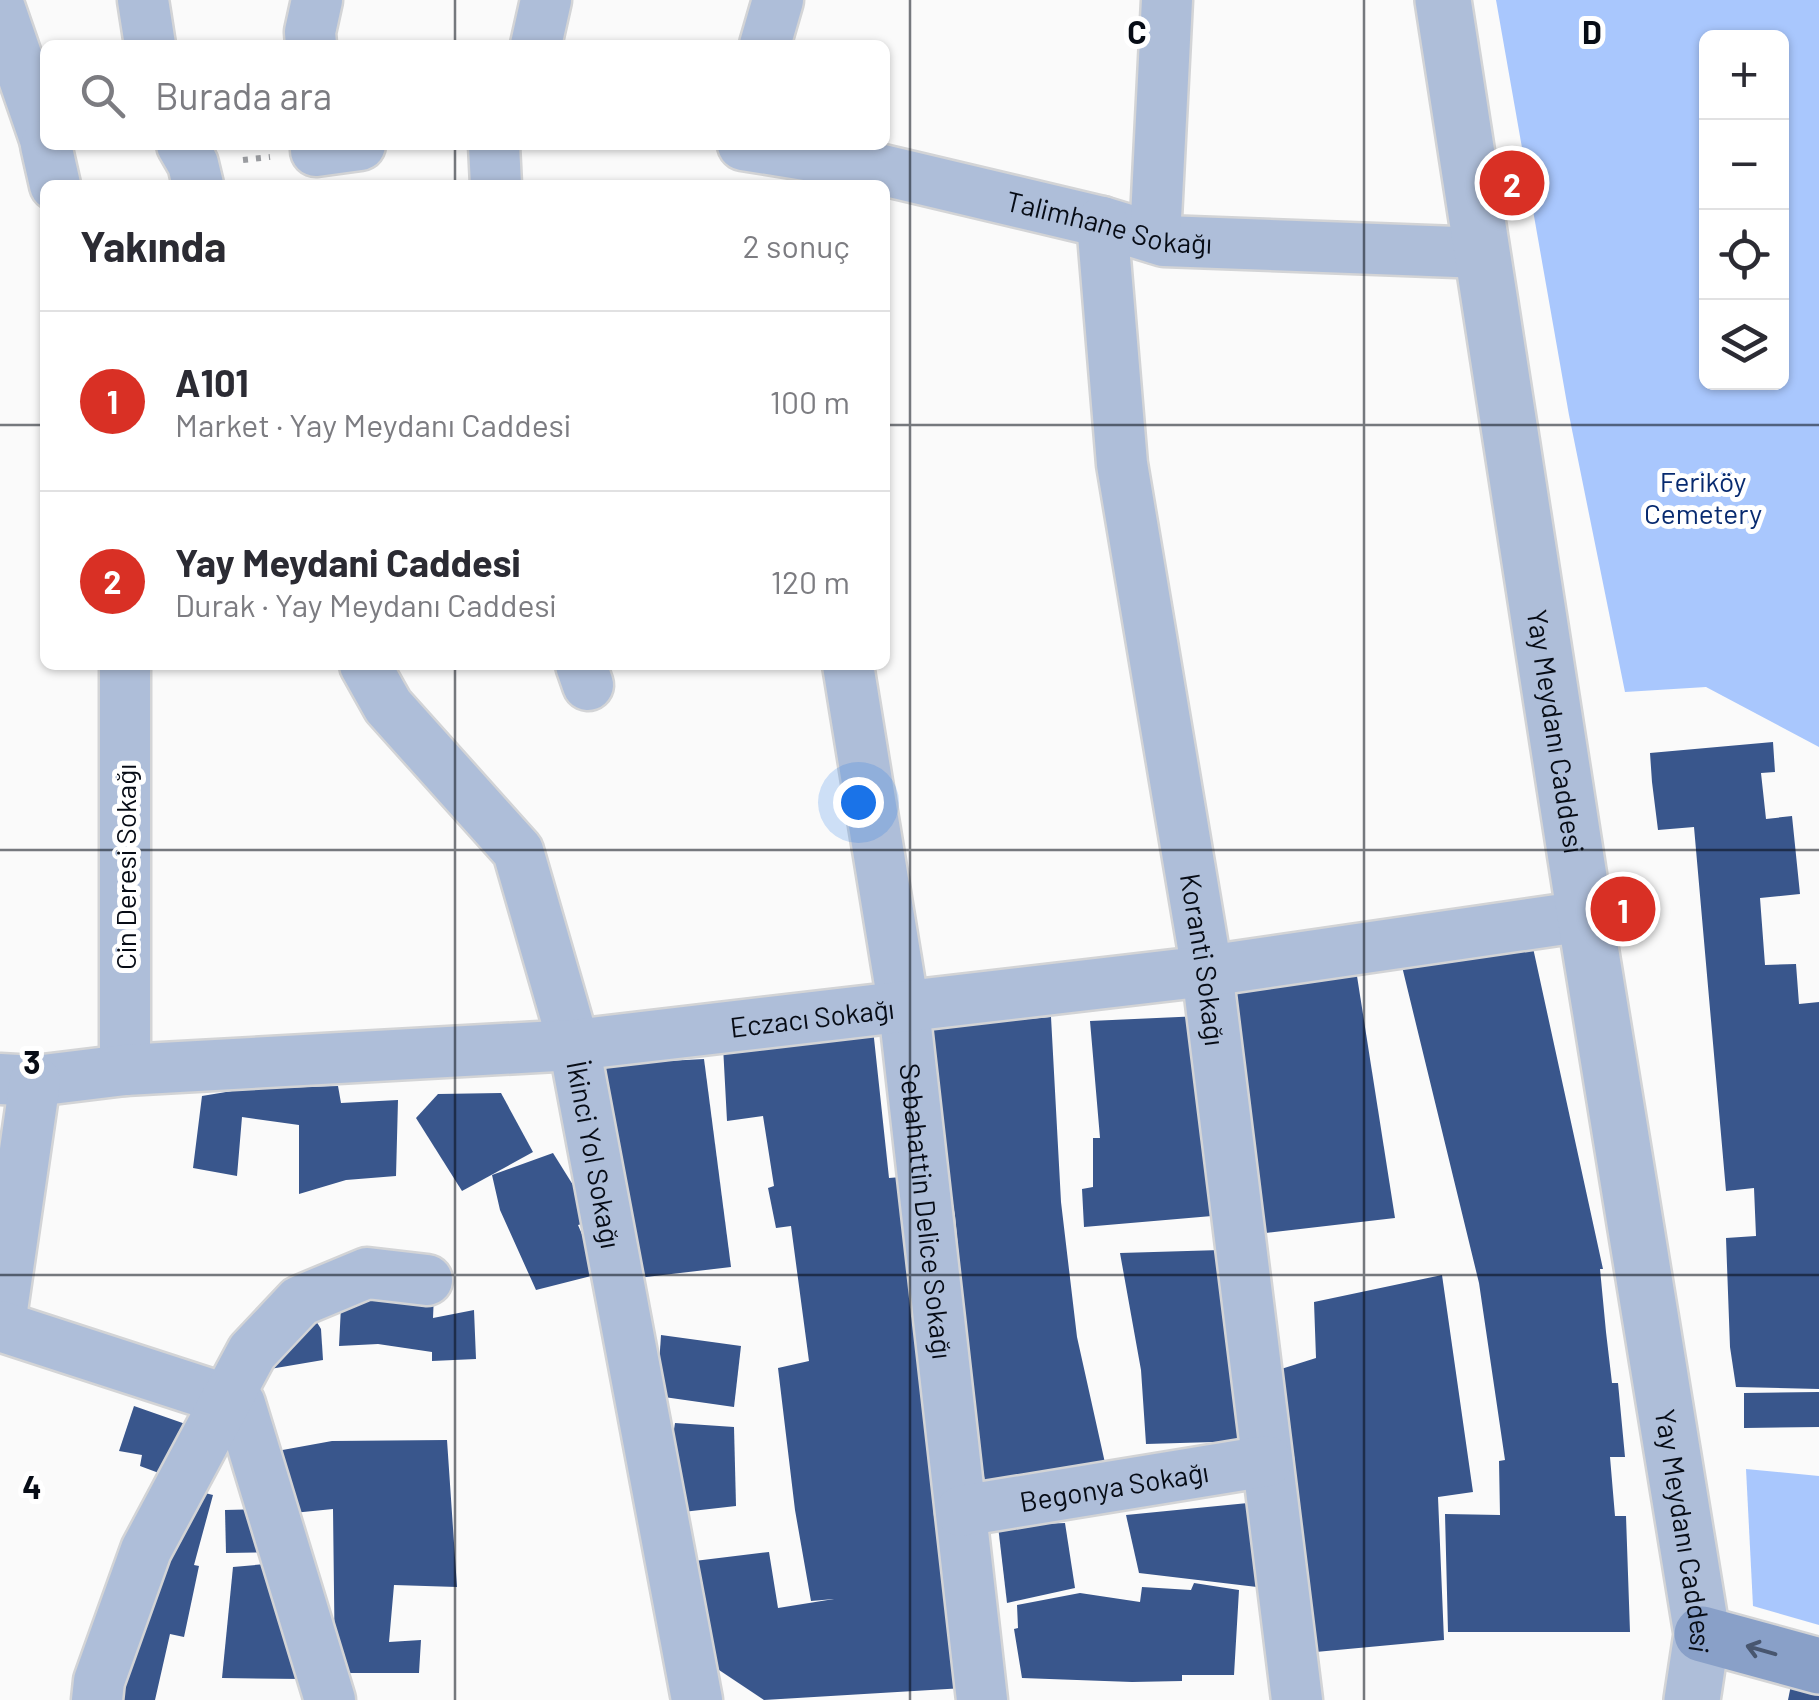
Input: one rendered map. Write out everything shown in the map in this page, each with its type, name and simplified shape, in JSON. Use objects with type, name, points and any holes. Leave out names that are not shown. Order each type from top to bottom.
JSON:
[{"type":"main road","points":[[1702,1634],[1819,1666]]},
{"type":"street","points":[[143,0],[149,40]]},
{"type":"street","points":[[311,40],[318,0]]},
{"type":"street","points":[[537,40],[546,0]]},
{"type":"street","points":[[766,40],[778,0]]},
{"type":"street","points":[[1155,238],[1167,0]]},
{"type":"street","name":"Yay Meydanı Caddesi","points":[[1443,0],[1585,916],[1702,1634],[1692,1700]]},
{"type":"street","points":[[0,10],[36,134]]},
{"type":"street","points":[[42,150],[54,180]]},
{"type":"street","points":[[494,150],[496,180]]},
{"type":"street","points":[[744,150],[746,180]]},
{"type":"street","name":"Talimhane Sokağı","points":[[762,150],[881,180]]},
{"type":"street","name":"Talimhane Sokağı","points":[[890,182],[1102,222],[1155,238],[1482,253]]},
{"type":"street","name":"Koranti Sokağı","points":[[1102,222],[1122,464],[1207,971],[1297,1700]]},
{"type":"street","name":"Cin Deresi Sokağı","points":[[125,1070],[126,670]]},
{"type":"street","name":"İkinci Yol Sokağı","points":[[369,670],[388,706],[518,851],[574,1045],[697,1700]]},
{"type":"street","name":"Sebahattin Delice Sokağı","points":[[849,670],[904,1008],[982,1700]]},
{"type":"street","name":"Eczacı Sokağı","points":[[17,1080],[125,1070],[574,1045],[1207,971],[1585,916]]},
{"type":"street","points":[[17,1080],[0,1325],[240,1404],[330,1700]]},
{"type":"street","points":[[97,1700],[99,1681],[146,1550],[252,1352],[300,1302],[367,1273],[428,1280]]},
{"type":"street","name":"Begonya Sokağı","points":[[962,1511],[1268,1462]]},
{"type":"path","points":[[191,165],[307,150]]},
{"type":"green space","name":"Feriköy Cemetery","points":[[1496,0],[1819,0],[1819,747],[1706,687],[1625,692],[1569,415]]},
{"type":"green space","points":[[1746,1469],[1819,1476],[1819,1625],[1753,1606]]},
{"type":"building","points":[[1773,742],[1775,772],[1761,773],[1766,819],[1792,816],[1800,894],[1760,898],[1765,965],[1796,964],[1799,1004],[1819,1002],[1819,1389],[1736,1387],[1730,1347],[1726,1238],[1756,1236],[1754,1188],[1726,1191],[1694,827],[1658,830],[1652,782],[1650,753]]},
{"type":"building","points":[[1530,934],[1603,1269],[1606,1332],[1612,1383],[1618,1383],[1625,1457],[1610,1457],[1615,1516],[1626,1516],[1630,1632],[1448,1632],[1445,1514],[1500,1515],[1499,1461],[1505,1460],[1479,1283],[1398,950]]},
{"type":"building","points":[[1354,957],[1395,1218],[1248,1235],[1216,975]]},
{"type":"building","points":[[1201,1016],[1212,1216],[1084,1227],[1082,1189],[1093,1187],[1093,1138],[1100,1138],[1090,1021]]},
{"type":"building","points":[[1051,1017],[1061,1202],[1077,1337],[1107,1472],[986,1488],[974,1416],[955,1216],[923,1028]]},
{"type":"building","points":[[873,1029],[889,1178],[901,1177],[964,1688],[764,1700],[704,1660],[678,1563],[769,1552],[778,1608],[834,1599],[811,1601],[795,1510],[778,1368],[809,1361],[791,1226],[776,1228],[768,1188],[774,1186],[763,1116],[727,1121],[723,1046]]},
{"type":"building","points":[[704,1059],[731,1267],[629,1279],[595,1065]]},
{"type":"building","points":[[338,1086],[341,1103],[398,1100],[396,1176],[346,1180],[299,1194],[299,1125],[242,1117],[237,1176],[193,1168],[202,1096],[244,1089]]},
{"type":"building","points":[[501,1093],[533,1152],[462,1191],[416,1118],[438,1094]]},
{"type":"building","points":[[553,1153],[573,1185],[586,1223],[578,1225],[599,1274],[536,1290],[500,1210],[492,1175]]},
{"type":"building","points":[[1221,1250],[1248,1441],[1146,1444],[1141,1370],[1120,1253]]},
{"type":"building","points":[[1442,1275],[1473,1492],[1438,1497],[1444,1640],[1305,1653],[1262,1375],[1316,1358],[1314,1302]]},
{"type":"building","points":[[342,1287],[434,1294],[433,1318],[474,1310],[476,1359],[432,1361],[432,1352],[378,1344],[339,1346]]},
{"type":"building","points":[[307,1306],[321,1329],[323,1360],[270,1369]]},
{"type":"building","points":[[661,1335],[741,1346],[734,1407],[657,1396]]},
{"type":"building","points":[[1819,1392],[1819,1427],[1744,1428],[1744,1393]]},
{"type":"building","points":[[134,1406],[194,1427],[175,1479],[140,1466],[142,1455],[119,1451]]},
{"type":"building","points":[[675,1423],[734,1427],[736,1506],[674,1513],[664,1498]]},
{"type":"building","points":[[447,1440],[457,1587],[394,1585],[389,1642],[421,1640],[419,1673],[335,1673],[333,1509],[283,1514],[266,1453],[332,1441]]},
{"type":"building","points":[[197,1491],[213,1495],[194,1565],[199,1566],[184,1637],[170,1634],[155,1700],[109,1700]]},
{"type":"building","points":[[1248,1503],[1257,1587],[1139,1573],[1126,1515]]},
{"type":"building","points":[[266,1509],[277,1552],[226,1553],[225,1510]]},
{"type":"building","points":[[1065,1523],[1075,1588],[1007,1603],[998,1526]]},
{"type":"building","points":[[277,1563],[304,1679],[222,1678],[233,1567]]},
{"type":"building","points":[[1194,1583],[1239,1590],[1234,1675],[1182,1675],[1182,1681],[1132,1682],[1022,1678],[1014,1629],[1018,1628],[1017,1605],[1080,1593],[1140,1602],[1142,1587],[1191,1590]]},
{"type":"building","points":[[1819,1675],[1819,1700],[1788,1700],[1791,1685]]},
{"type":"place","name":"Yay Meydani Caddesi","points":[[1512,183]]},
{"type":"place","name":"A101","points":[[1623,909]]}]
